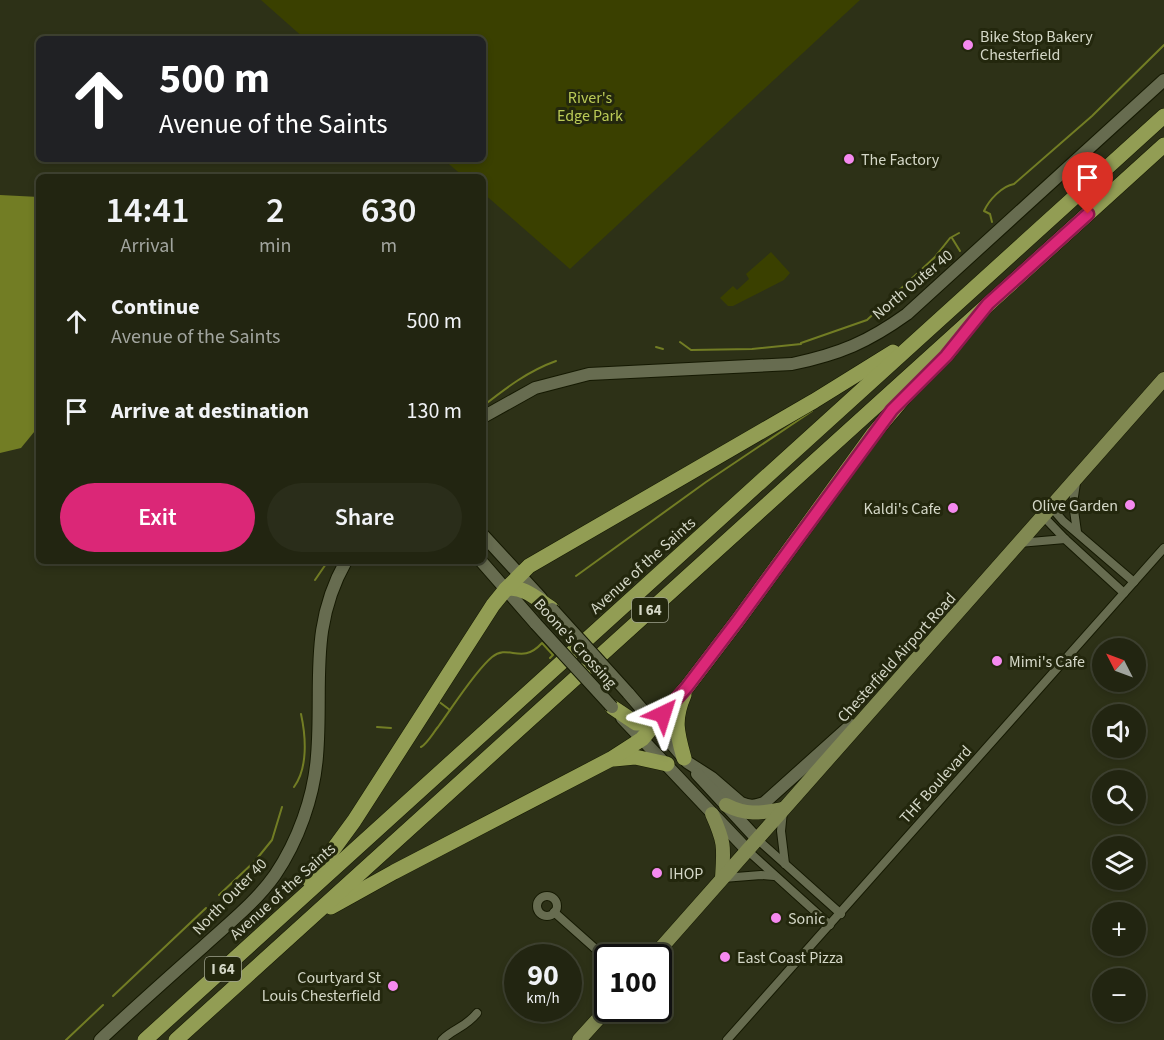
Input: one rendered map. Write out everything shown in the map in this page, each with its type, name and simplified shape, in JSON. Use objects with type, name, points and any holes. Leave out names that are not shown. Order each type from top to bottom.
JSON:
[{"type":"highway","name":"Avenue of the Saints","points":[[145,1040],[1164,116]]},
{"type":"highway","name":"I 64","points":[[176,1040],[1164,145]]},
{"type":"highway","points":[[312,916],[612,759],[642,739],[687,687],[892,410],[946,356],[988,304]]},
{"type":"highway","points":[[289,909],[354,821],[493,605],[520,574],[530,566],[831,391],[926,332]]},
{"type":"highway","points":[[506,589],[524,590],[552,609]]},
{"type":"highway","points":[[686,760],[676,732],[676,721],[678,708],[687,687]]},
{"type":"highway","points":[[612,707],[636,723],[656,723]]},
{"type":"highway","points":[[612,759],[635,757],[667,764]]},
{"type":"main road","name":"Chesterfield Airport Road","points":[[664,944],[1164,379]]},
{"type":"main road","points":[[726,805],[740,813],[752,814],[783,809]]},
{"type":"main road","points":[[712,814],[723,838],[722,878]]},
{"type":"main road","points":[[579,1040],[595,1022]]},
{"type":"street","name":"North Outer 40","points":[[486,415],[535,388],[589,375],[792,364],[825,357],[855,346],[880,333],[907,314],[1164,80]]},
{"type":"street","points":[[1077,478],[1072,503],[1077,533]]},
{"type":"street","points":[[1045,512],[1077,533],[1134,582]]},
{"type":"street","points":[[1045,512],[1065,539],[1125,593]]},
{"type":"street","name":"Boone's Crossing","points":[[486,538],[656,723],[757,839]]},
{"type":"street","points":[[1019,543],[1065,539]]},
{"type":"street","name":"THF Boulevard","points":[[728,1040],[1164,548]]},
{"type":"street","name":"North Outer 40","points":[[100,1040],[231,922],[274,877],[290,851],[307,807],[317,756],[317,686],[321,634],[333,589],[345,564]]},
{"type":"street","name":"Boone's Crossing","points":[[484,564],[612,707],[747,850]]},
{"type":"street","points":[[686,760],[741,803],[757,806],[764,803],[875,704]]},
{"type":"street","points":[[783,809],[781,831],[785,864]]},
{"type":"street","points":[[757,839],[840,914]]},
{"type":"street","points":[[747,850],[830,925]]},
{"type":"street","points":[[722,878],[774,876]]},
{"type":"street","points":[[554,912],[594,948]]},
{"type":"street","points":[[442,1040],[463,1027],[477,1013]]},
{"type":"green space","name":"River's Edge Park","points":[[261,0],[860,0],[570,269],[486,196],[486,174],[460,174],[446,162],[486,162],[486,36],[302,36]]},
{"type":"green space","points":[[771,252],[790,273],[784,280],[733,306],[728,306],[720,298],[733,286],[737,290],[749,279],[746,274]]},
{"type":"shaded area","points":[[0,195],[36,197],[36,430],[21,448],[0,453]]},
{"type":"waterway","points":[[992,222],[990,214],[984,211],[996,194],[1014,184],[1092,116],[1164,45]]},
{"type":"waterway","points":[[680,342],[691,350],[752,349],[801,344],[867,320],[935,257],[950,238],[959,233]]},
{"type":"waterway","points":[[952,238],[960,251]]},
{"type":"waterway","points":[[656,347],[663,349]]},
{"type":"waterway","points":[[486,404],[527,375],[556,361]]},
{"type":"waterway","points":[[576,576],[706,482],[812,411]]},
{"type":"waterway","points":[[315,580],[326,564]]},
{"type":"waterway","points":[[421,747],[430,738],[471,680],[492,657],[504,652],[528,653],[542,643],[553,655],[550,658]]},
{"type":"waterway","points":[[438,701],[450,710]]},
{"type":"waterway","points":[[294,787],[302,771],[305,752],[301,714]]},
{"type":"waterway","points":[[377,727],[391,728]]},
{"type":"waterway","points":[[219,895],[255,861],[272,840],[282,807]]},
{"type":"waterway","points":[[113,996],[206,908]]},
{"type":"waterway","points":[[66,1040],[103,1005]]},
{"type":"place","name":"Bike Stop Bakery Chesterfield","points":[[968,45]]},
{"type":"place","name":"The Factory","points":[[849,159]]},
{"type":"place","name":"Olive Garden","points":[[1130,505]]},
{"type":"place","name":"Kaldi's Cafe","points":[[953,508]]},
{"type":"place","name":"Mimi's Cafe","points":[[997,661]]},
{"type":"place","name":"IHOP","points":[[657,873]]},
{"type":"place","name":"Sonic","points":[[776,918]]},
{"type":"place","name":"East Coast Pizza","points":[[725,957]]},
{"type":"place","name":"Courtyard St Louis Chesterfield","points":[[393,986]]},
{"type":"route","points":[[663,714],[687,687],[738,620],[892,410],[946,356],[988,304],[1088,214]]}]
